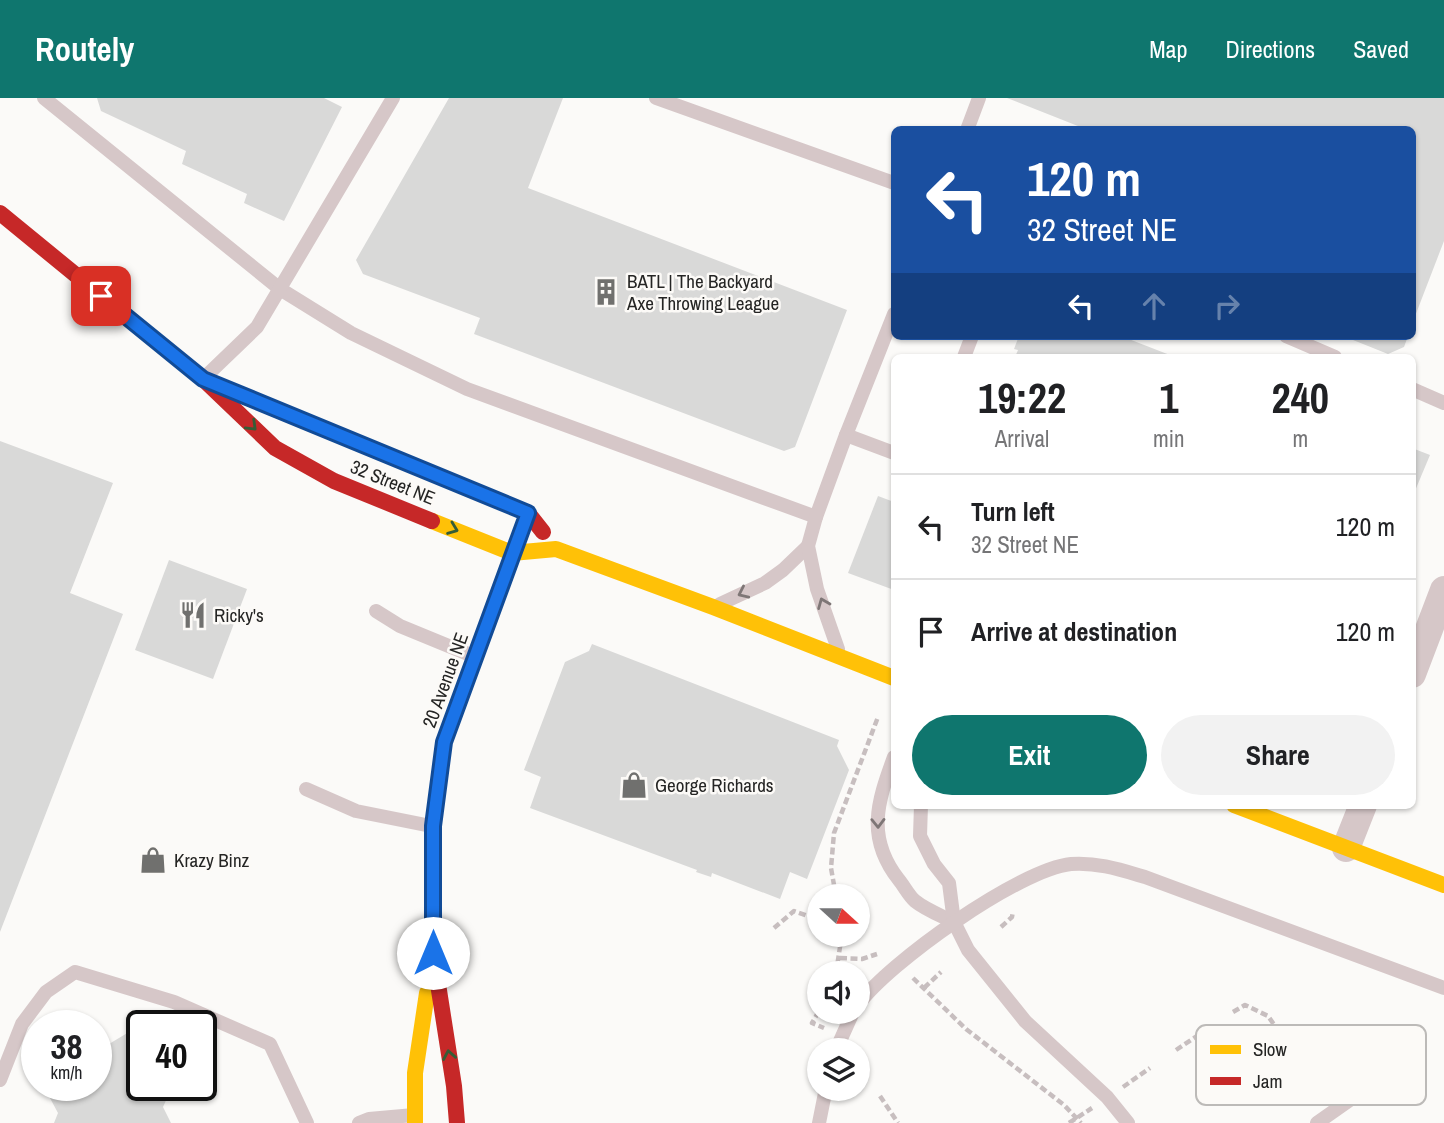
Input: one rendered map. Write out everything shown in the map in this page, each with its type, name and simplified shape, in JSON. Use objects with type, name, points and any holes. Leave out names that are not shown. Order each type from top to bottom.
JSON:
[{"type":"street","name":"32 Street NE","points":[[0,213],[203,379],[275,448],[334,481],[512,553],[556,549],[891,677]]},
{"type":"street","name":"32 Street NE","points":[[203,379],[528,513],[556,549]]},
{"type":"street","name":"20 Avenue NE","points":[[416,1119],[415,1073],[433,953],[433,826],[444,742],[528,513]]},
{"type":"street","points":[[1416,659],[1444,590]]},
{"type":"street","points":[[1244,809],[1444,885]]},
{"type":"street","points":[[1346,848],[1361,809]]},
{"type":"street","name":"20 Avenue NE","points":[[433,953],[454,1086],[457,1123]]},
{"type":"lane","points":[[44,98],[280,289],[352,333],[467,389],[816,517]]},
{"type":"lane","points":[[203,379],[257,327],[393,98]]},
{"type":"lane","points":[[656,98],[891,182]]},
{"type":"lane","points":[[968,126],[979,98]]},
{"type":"lane","points":[[841,659],[817,589],[808,546],[846,435],[891,322]]},
{"type":"lane","points":[[1295,340],[1328,354]]},
{"type":"lane","points":[[1416,392],[1444,403]]},
{"type":"lane","points":[[846,435],[891,452]]},
{"type":"lane","points":[[713,607],[765,583],[808,546]]},
{"type":"lane","points":[[376,611],[400,626],[476,657]]},
{"type":"lane","points":[[891,765],[879,799],[877,826],[881,850],[890,869],[915,901],[954,922]]},
{"type":"lane","points":[[306,789],[356,811],[433,826]]},
{"type":"lane","points":[[921,809],[920,836],[934,864],[949,883],[954,922],[968,950],[1025,1021],[1107,1097],[1128,1123]]},
{"type":"lane","points":[[870,993],[891,971],[954,922],[1039,873],[1070,864],[1102,865],[1145,877],[1444,988]]},
{"type":"lane","points":[[0,1080],[22,1024],[46,992],[75,972],[174,1002],[270,1044],[307,1123]]},
{"type":"lane","points":[[818,1123],[823,1101]]},
{"type":"lane","points":[[1317,1123],[1343,1105]]},
{"type":"lane","points":[[359,1123],[369,1119],[416,1119]]},
{"type":"path","points":[[834,884],[831,868],[834,833],[878,718]]},
{"type":"path","points":[[774,928],[794,911],[807,916]]},
{"type":"path","points":[[1001,927],[1012,917],[1013,911]]},
{"type":"path","points":[[839,961],[841,947]]},
{"type":"path","points":[[840,958],[873,957],[885,949]]},
{"type":"path","points":[[924,988],[940,972]]},
{"type":"path","points":[[913,978],[966,1029],[1081,1123]]},
{"type":"path","points":[[1233,1012],[1245,1006],[1268,1016],[1274,1025]]},
{"type":"path","points":[[815,1024],[825,1028]]},
{"type":"path","points":[[1177,1051],[1196,1037]]},
{"type":"path","points":[[1122,1087],[1150,1068]]},
{"type":"path","points":[[880,1096],[898,1123]]},
{"type":"path","points":[[1069,1123],[1092,1108]]},
{"type":"building","points":[[97,98],[324,98],[342,107],[284,221],[244,203],[247,194],[182,164],[186,151],[101,111]]},
{"type":"building","name":"BATL | The Backyard Axe Throwing League","points":[[449,98],[563,98],[528,188],[847,310],[795,447],[784,451],[474,334],[480,318],[363,274],[356,260]]},
{"type":"building","points":[[1007,98],[1444,98],[1444,241],[1416,314],[1416,126],[1078,126]]},
{"type":"building","points":[[1017,340],[1131,340],[1167,354],[1016,354],[1018,350],[1014,349]]},
{"type":"building","points":[[1353,340],[1407,340],[1404,347],[1388,354]]},
{"type":"building","points":[[0,441],[113,483],[70,593],[123,614],[0,932]]},
{"type":"building","points":[[1416,450],[1430,455],[1416,488]]},
{"type":"building","points":[[878,496],[891,501],[891,589],[848,573]]},
{"type":"building","points":[[169,560],[247,589],[213,679],[135,650]]},
{"type":"building","points":[[592,644],[839,740],[837,746],[849,770],[807,879],[790,872],[780,899],[712,873],[711,877],[696,872],[697,870],[530,808],[541,777],[524,770],[565,662],[589,651]]},
{"type":"building","points":[[126,1034],[126,1101],[166,1101],[163,1107],[171,1123],[54,1123],[58,1113],[52,1101],[112,1101],[112,1042]]},
{"type":"traffic: slow","points":[[432,521],[512,553],[556,549],[891,677]]},
{"type":"traffic: slow","points":[[1244,809],[1444,885]]},
{"type":"traffic: slow","points":[[415,1123],[415,1073],[427,993]]},
{"type":"traffic: jam","points":[[0,213],[203,379],[275,448],[334,481],[432,521]]},
{"type":"traffic: jam","points":[[224,388],[528,513],[543,532]]},
{"type":"traffic: jam","points":[[457,1123],[454,1086],[433,952],[433,826],[444,742],[528,513]]},
{"type":"place","name":"BATL | The Backyard Axe Throwing League","points":[[606,292]]},
{"type":"place","name":"Ricky's","points":[[193,615]]},
{"type":"place","name":"George Richards","points":[[634,785]]},
{"type":"place","name":"Krazy Binz","points":[[153,860]]},
{"type":"route","points":[[101,296],[203,379],[528,513],[444,742],[433,826],[433,953]]}]
